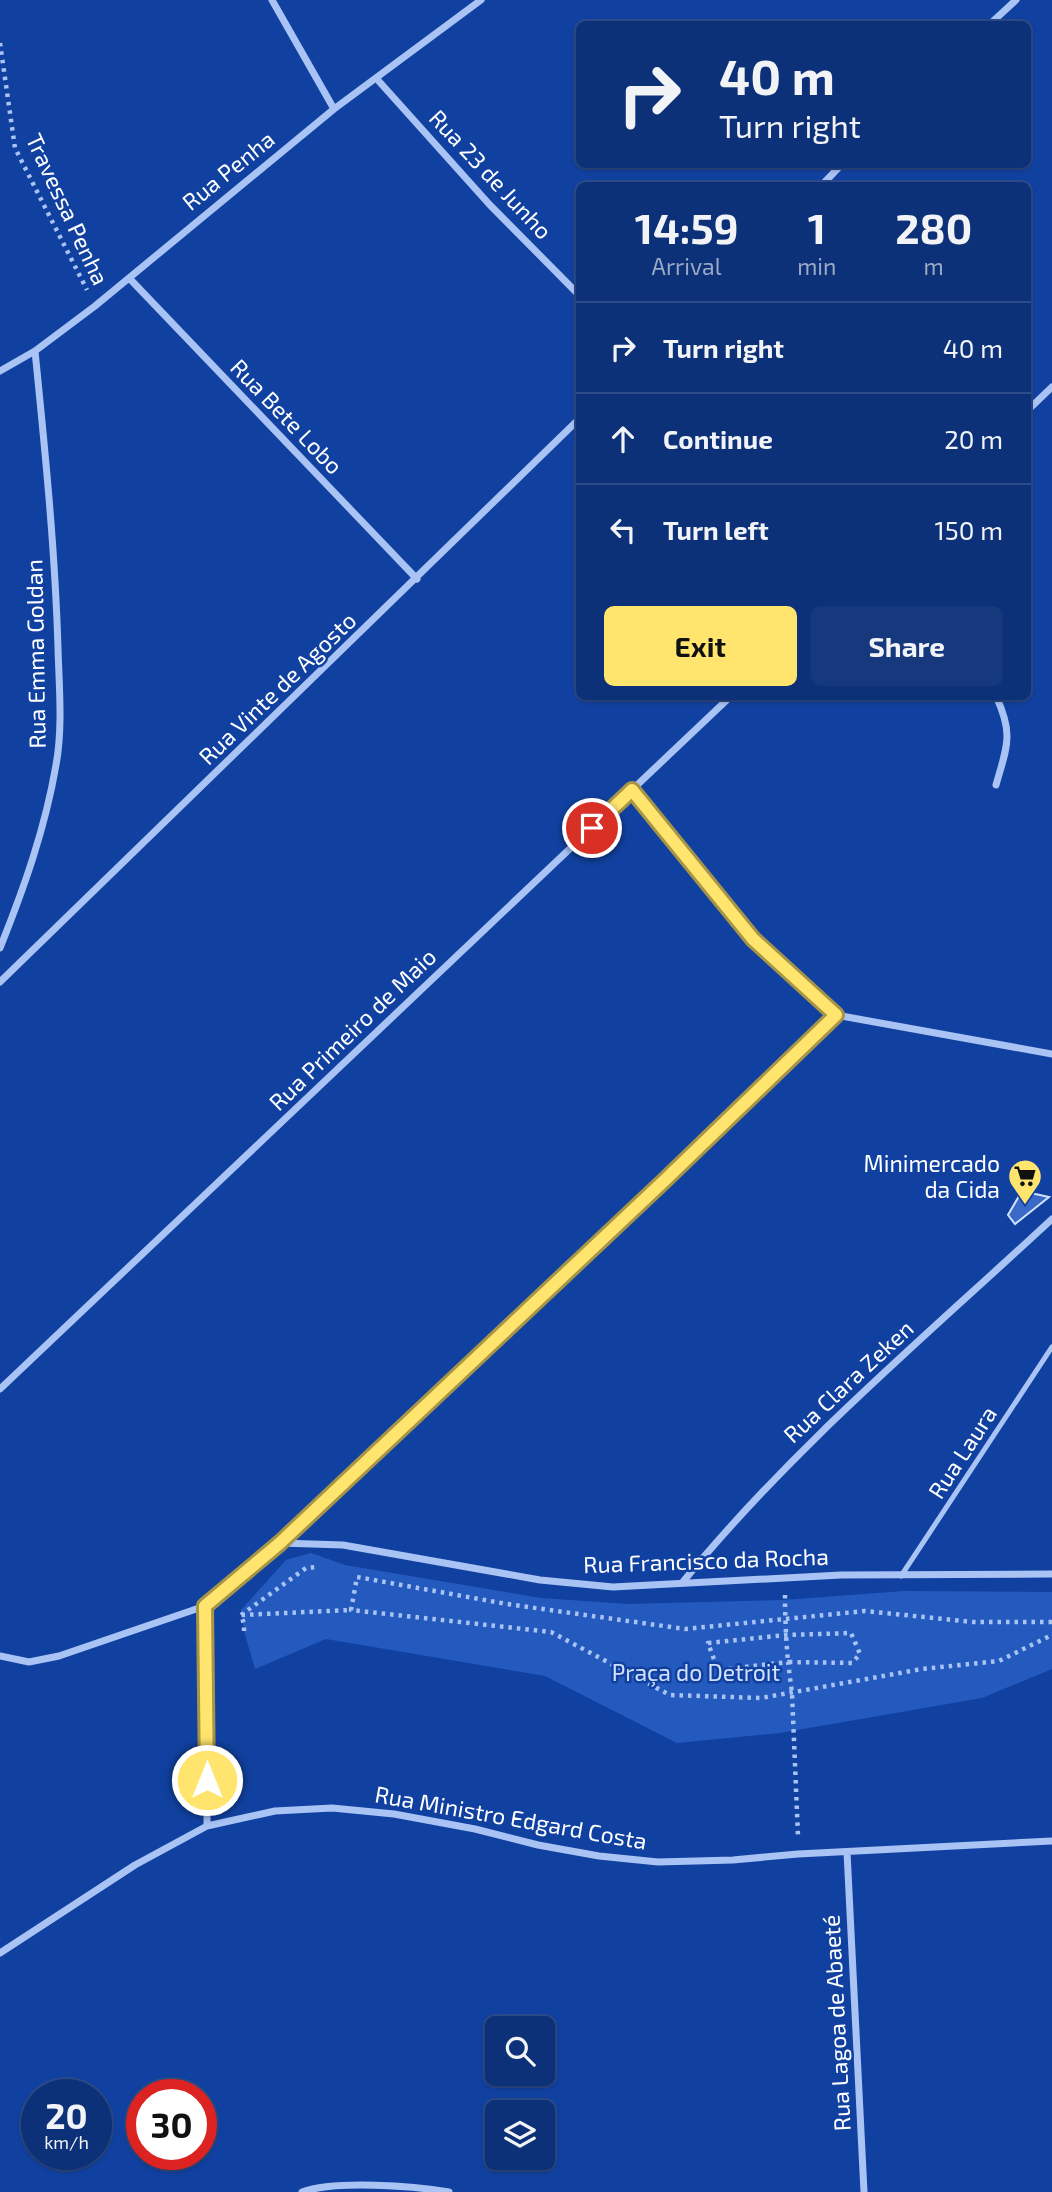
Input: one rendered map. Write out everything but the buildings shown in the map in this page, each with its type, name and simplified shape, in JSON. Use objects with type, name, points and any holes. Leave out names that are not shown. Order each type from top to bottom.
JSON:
[{"type":"street","points":[[272,0],[334,108]]},
{"type":"street","name":"Rua Penha","points":[[0,371],[34,351],[95,306],[334,108],[481,0]]},
{"type":"street","points":[[993,21],[1016,0]]},
{"type":"street","name":"Rua 23 de Junho","points":[[376,78],[489,204],[576,292]]},
{"type":"street","points":[[825,182],[838,168]]},
{"type":"street","name":"Rua Bete Lobo","points":[[130,279],[417,579]]},
{"type":"street","name":"Rua Emma Goldan","points":[[0,948],[21,897],[42,832],[57,762],[57,629],[46,466],[34,351]]},
{"type":"street","points":[[1031,407],[1052,387]]},
{"type":"street","name":"Rua Vinte de Agosto","points":[[0,982],[576,422]]},
{"type":"street","name":"Rua Primeiro de Maio","points":[[0,1389],[727,700]]},
{"type":"street","points":[[996,785],[1009,738],[1006,719],[998,700]]},
{"type":"street","points":[[632,790],[753,939],[836,1015],[1052,1054]]},
{"type":"street","points":[[0,1656],[29,1662],[59,1656],[205,1606],[280,1543],[836,1015]]},
{"type":"street","name":"Rua Clara Zeken","points":[[682,1583],[726,1529],[798,1454],[872,1382],[1052,1219]]},
{"type":"street","name":"Rua Francisco da Rocha","points":[[280,1543],[343,1545],[540,1580],[613,1587],[841,1575],[1052,1574]]},
{"type":"street","points":[[205,1606],[207,1826]]},
{"type":"street","name":"Rua Ministro Edgard Costa","points":[[0,1953],[135,1865],[207,1826],[275,1811],[331,1808],[394,1814],[475,1829],[538,1845],[599,1856],[658,1862],[1052,1841]]},
{"type":"street","name":"Rua Lagoa de Abaeté","points":[[847,1852],[864,2192]]},
{"type":"street","points":[[302,2192],[309,2189],[355,2186],[424,2188],[449,2192]]},
{"type":"lane","name":"Rua Laura","points":[[901,1576],[1052,1347]]},
{"type":"path","name":"Travessa Penha","points":[[0,43],[15,148],[95,306]]},
{"type":"path","points":[[241,1615],[306,1568],[319,1567]]},
{"type":"path","points":[[351,1571],[357,1577],[508,1604],[685,1629],[865,1611],[973,1622],[1052,1622]]},
{"type":"path","points":[[351,1610],[357,1577]]},
{"type":"path","points":[[785,1578],[798,1854]]},
{"type":"path","points":[[241,1615],[351,1610],[551,1632],[670,1695],[761,1698],[922,1669],[999,1661],[1052,1634]]},
{"type":"path","points":[[241,1615],[244,1631]]},
{"type":"path","points":[[851,1633],[860,1654],[852,1663],[788,1662],[718,1670],[708,1643],[786,1635],[851,1633]]},
{"type":"green space","name":"Praça do Detroit","points":[[311,1553],[345,1565],[541,1598],[628,1604],[783,1600],[904,1591],[1052,1592],[1052,1669],[982,1698],[780,1733],[677,1743],[545,1676],[326,1639],[255,1669],[241,1610],[286,1560]]},
{"type":"place","name":"Minimercado da Cida","points":[[1025,1206]]},
{"type":"route","points":[[207,1780],[205,1606],[280,1543],[836,1015],[753,939],[632,790],[592,828]]}]
